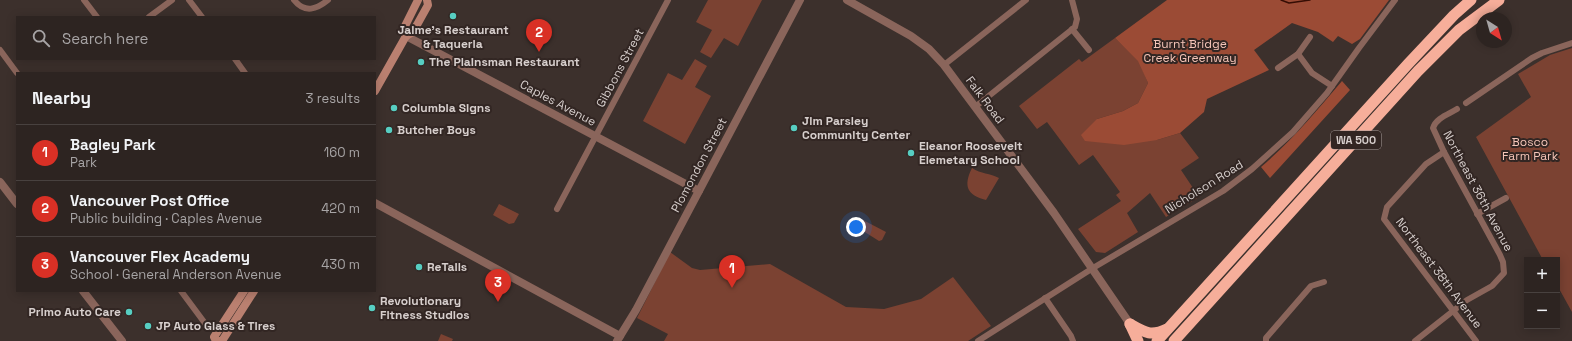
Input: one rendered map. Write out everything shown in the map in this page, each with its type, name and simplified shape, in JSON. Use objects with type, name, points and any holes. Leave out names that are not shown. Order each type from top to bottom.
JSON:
[{"type":"highway","points":[[1408,64],[1454,15],[1471,0]]},
{"type":"highway","name":"WA 500","points":[[1157,341],[1408,64],[1456,16],[1475,0]]},
{"type":"highway","name":"WA 500","points":[[1174,341],[1418,71],[1459,30],[1494,0]]},
{"type":"highway","points":[[1470,21],[1500,0]]},
{"type":"highway","points":[[1130,324],[1148,333],[1156,333],[1169,328]]},
{"type":"highway","points":[[1130,324],[1138,341]]},
{"type":"main road","points":[[406,36],[404,28],[418,0]]},
{"type":"main road","points":[[376,89],[406,36],[413,32],[428,5],[427,0]]},
{"type":"main road","points":[[216,341],[214,336],[243,292]]},
{"type":"main road","points":[[219,341],[222,341],[253,292]]},
{"type":"street","points":[[84,0],[96,16]]},
{"type":"street","points":[[150,16],[172,0]]},
{"type":"street","points":[[189,0],[201,16]]},
{"type":"street","points":[[294,0],[303,7],[310,9],[318,8],[328,0]]},
{"type":"street","name":"Gibbons Street","points":[[557,209],[668,0]]},
{"type":"street","name":"Plomondon Street","points":[[619,339],[636,310],[800,0]]},
{"type":"street","name":"Falk Road","points":[[847,0],[912,36],[929,49],[944,65],[1054,213],[1130,324]]},
{"type":"street","points":[[944,65],[1026,0]]},
{"type":"street","points":[[975,107],[1076,25],[1077,19],[1072,0]]},
{"type":"street","name":"Nicholson Road","points":[[978,341],[1093,268],[1223,191],[1252,169],[1293,132],[1332,86],[1396,0]]},
{"type":"street","points":[[1072,29],[1090,50]]},
{"type":"street","name":"Caples Avenue","points":[[406,36],[699,191]]},
{"type":"street","points":[[1278,68],[1298,54],[1310,37]]},
{"type":"street","points":[[1466,103],[1532,58],[1542,53],[1572,44]]},
{"type":"street","points":[[0,50],[17,72]]},
{"type":"street","points":[[1298,54],[1312,73],[1332,86]]},
{"type":"street","points":[[235,60],[244,72]]},
{"type":"street","name":"Northeast 36th Avenue","points":[[1453,312],[1467,300],[1492,286],[1504,273],[1503,262],[1500,254],[1444,152],[1433,128],[1435,123],[1457,109]]},
{"type":"street","name":"Northeast 38th Avenue","points":[[1444,152],[1426,164],[1387,206],[1384,219],[1476,341]]},
{"type":"street","points":[[0,182],[16,203]]},
{"type":"street","points":[[1477,214],[1506,198]]},
{"type":"street","points":[[376,204],[619,339]]},
{"type":"street","points":[[1266,341],[1266,338],[1311,286],[1324,282]]},
{"type":"street","points":[[84,292],[122,341]]},
{"type":"street","points":[[182,292],[207,326],[219,330]]},
{"type":"street","points":[[1045,298],[1073,341]]},
{"type":"street","points":[[1416,341],[1453,312]]},
{"type":"green space","points":[[708,0],[762,0],[738,46],[724,38],[711,58],[700,52],[712,30],[696,22]]},
{"type":"green space","name":"Burnt Bridge Creek Greenway","points":[[1167,0],[1389,0],[1360,39],[1352,44],[1338,36],[1333,42],[1318,32],[1292,23],[1254,50],[1269,70],[1207,99],[1204,112],[1180,133],[1157,140],[1124,145],[1085,141],[1081,135],[1097,119],[1123,111],[1138,103],[1148,83],[1138,61],[1115,38]]},
{"type":"green space","points":[[1115,38],[1139,61],[1148,83],[1138,103],[1123,111],[1097,119],[1157,140],[1180,133],[1199,158],[1181,170],[1199,197],[1166,217],[1150,193],[1127,213],[1138,232],[1105,253],[1096,252],[1078,229],[1121,201],[1116,195],[1120,192],[1093,155],[1079,165],[1047,122],[1037,129],[1019,106],[1079,59],[1082,62]]},
{"type":"green space","name":"Bosco Farm Park","points":[[1572,48],[1572,312],[1560,290],[1560,257],[1541,257],[1476,137],[1531,97],[1518,74],[1550,55]]},
{"type":"green space","points":[[695,59],[707,66],[695,87],[711,96],[685,144],[643,121],[668,73],[682,80]]},
{"type":"green space","points":[[1342,81],[1350,90],[1270,178],[1261,167],[1303,126]]},
{"type":"green space","points":[[972,168],[999,178],[986,200],[975,195],[968,189],[967,185],[969,174]]},
{"type":"green space","points":[[499,204],[519,214],[514,223],[509,224],[493,215]]},
{"type":"green space","points":[[863,220],[886,232],[882,240],[879,241],[860,229]]},
{"type":"green space","points":[[670,252],[692,268],[700,270],[770,264],[846,307],[884,309],[921,299],[953,277],[991,326],[968,341],[664,341],[668,334],[637,318]]},
{"type":"green space","points":[[441,334],[453,339],[452,341],[438,341]]},
{"type":"waterway","points":[[1281,0],[1289,3],[1310,0]]},
{"type":"place","name":"Jaime's Restaurant & Taqueria","points":[[453,16]]},
{"type":"place","name":"Vancouver Post Office","points":[[539,52]]},
{"type":"place","name":"The Plainsman Restaurant","points":[[421,62]]},
{"type":"place","name":"Columbia Signs","points":[[394,108]]},
{"type":"place","name":"Jim Parsley Community Center","points":[[794,128]]},
{"type":"place","name":"Butcher Boys","points":[[389,130]]},
{"type":"place","name":"Eleanor Roosevelt Elemetary School","points":[[911,153]]},
{"type":"place","name":"ReTails","points":[[419,267]]},
{"type":"place","name":"Bagley Park","points":[[732,288]]},
{"type":"place","name":"Vancouver Flex Academy","points":[[498,302]]},
{"type":"place","name":"Revolutionary Fitness Studios","points":[[372,308]]},
{"type":"place","name":"Primo Auto Care","points":[[129,312]]},
{"type":"place","name":"JP Auto Glass & Tires","points":[[148,326]]}]
